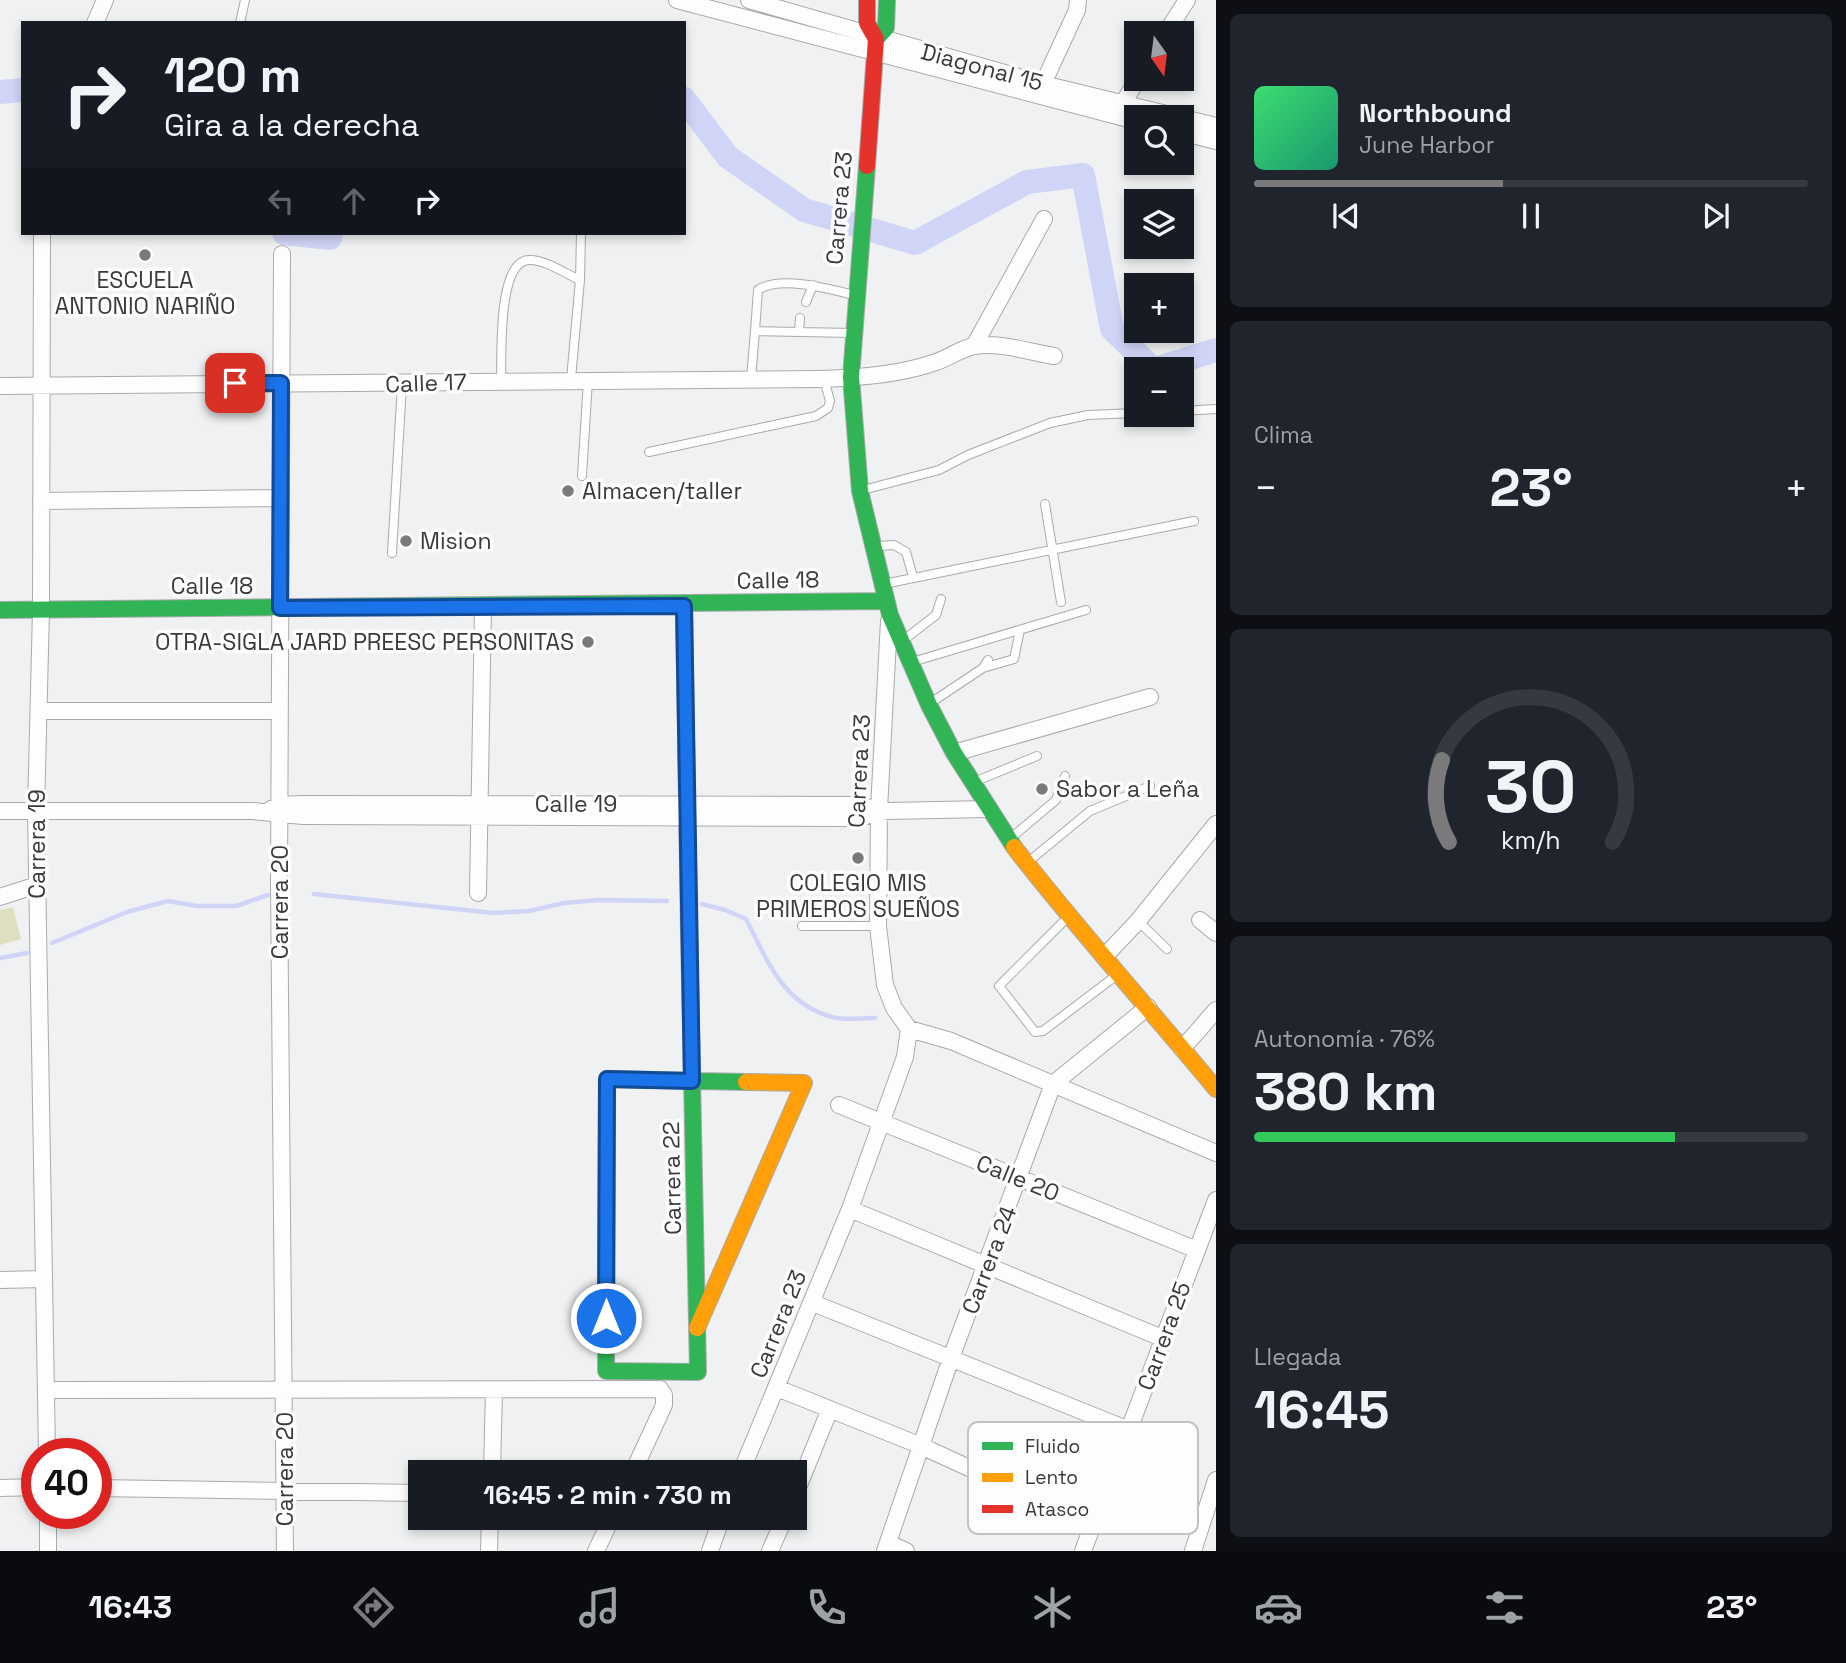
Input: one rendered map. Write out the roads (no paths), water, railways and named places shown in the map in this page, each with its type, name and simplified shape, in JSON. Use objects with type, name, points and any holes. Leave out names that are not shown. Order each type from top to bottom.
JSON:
[{"type":"street","points":[[95,21],[105,0]]},
{"type":"street","name":"Diagonal 15","points":[[677,0],[760,23],[875,46],[1216,126]]},
{"type":"street","name":"Diagonal 15","points":[[750,0],[875,46],[1124,118]]},
{"type":"street","name":"Carrera 23","points":[[750,1460],[850,1209],[905,1057],[909,1029],[894,1007],[885,985],[878,926],[886,600],[871,547],[860,491],[851,377],[852,333],[875,46],[867,23],[867,0]]},
{"type":"street","name":"Carrera 23","points":[[875,46],[886,28],[887,0]]},
{"type":"street","points":[[1043,84],[1077,10],[1078,0]]},
{"type":"street","points":[[1174,21],[1187,0]]},
{"type":"street","points":[[760,23],[766,5]]},
{"type":"street","points":[[1122,103],[1130,91]]},
{"type":"street","points":[[1194,135],[1216,141]]},
{"type":"street","points":[[1044,219],[974,345],[994,345],[1054,356]]},
{"type":"street","name":"Carrera 19","points":[[42,235],[40,711],[36,811],[47,1438]]},
{"type":"street","name":"Carrera 20","points":[[282,254],[280,710],[275,810],[285,1551]]},
{"type":"street","name":"Calle 17","points":[[0,386],[281,383],[402,385],[501,381],[824,379],[913,369],[974,345]]},
{"type":"street","points":[[41,501],[281,498]]},
{"type":"street","points":[[886,600],[900,642],[929,705],[954,753],[1008,840],[1068,917],[1120,973],[1216,1089]]},
{"type":"street","name":"Calle 18","points":[[0,610],[684,606],[886,600]]},
{"type":"street","name":"Carrera 22","points":[[684,606],[698,1372],[606,1371],[607,1079],[692,1081]]},
{"type":"street","points":[[478,893],[483,607]]},
{"type":"street","points":[[954,753],[1150,697]]},
{"type":"street","points":[[40,711],[280,710]]},
{"type":"street","name":"Calle 19","points":[[0,811],[687,811],[856,805],[882,812],[988,809]]},
{"type":"street","points":[[1104,957],[1138,921],[1216,824]]},
{"type":"street","points":[[0,897],[37,885]]},
{"type":"street","points":[[1200,920],[1216,933]]},
{"type":"street","points":[[1052,1084],[1148,1007]]},
{"type":"street","points":[[1182,1049],[1216,1010]]},
{"type":"street","points":[[909,1029],[951,1041],[1216,1153]]},
{"type":"street","points":[[692,1081],[804,1083],[697,1328]]},
{"type":"street","name":"Carrera 24","points":[[887,1547],[919,1446],[1020,1178],[1052,1084]]},
{"type":"street","name":"Calle 20","points":[[839,1105],[1196,1250]]},
{"type":"street","name":"Carrera 25","points":[[1132,1422],[1216,1200]]},
{"type":"street","points":[[850,1209],[1162,1338]]},
{"type":"street","points":[[0,1280],[44,1279]]},
{"type":"street","points":[[813,1303],[1109,1422]]},
{"type":"street","points":[[777,1388],[968,1468]]},
{"type":"street","points":[[46,1390],[660,1389],[664,1395],[664,1405],[639,1460]]},
{"type":"street","points":[[492,1460],[494,1390]]},
{"type":"street","points":[[807,1463],[830,1409]]},
{"type":"street","points":[[1193,1551],[1216,1480]]},
{"type":"street","points":[[0,1488],[21,1487]]},
{"type":"street","points":[[112,1488],[408,1493]]},
{"type":"street","points":[[48,1529],[48,1551]]},
{"type":"street","points":[[489,1551],[490,1530]]},
{"type":"street","points":[[596,1551],[606,1530]]},
{"type":"street","points":[[709,1551],[717,1530]]},
{"type":"street","points":[[770,1551],[779,1530]]},
{"type":"street","name":"Carrera 25","points":[[1083,1551],[1090,1534]]},
{"type":"street","points":[[887,1547],[906,1551]]},
{"type":"lane","points":[[240,21],[245,0]]},
{"type":"lane","points":[[581,235],[579,380],[582,476]]},
{"type":"lane","points":[[501,381],[502,327],[512,271],[520,261],[532,259],[580,280]]},
{"type":"lane","points":[[751,379],[758,290],[768,285],[813,285],[855,293]]},
{"type":"lane","points":[[806,302],[813,285]]},
{"type":"lane","points":[[799,332],[800,317]]},
{"type":"lane","points":[[755,331],[852,333]]},
{"type":"lane","points":[[649,452],[817,416],[828,408],[830,401],[824,379]]},
{"type":"lane","points":[[391,553],[402,385]]},
{"type":"lane","points":[[1194,410],[1216,409]]},
{"type":"lane","points":[[860,491],[939,470],[1050,423],[1088,415],[1124,414]]},
{"type":"lane","points":[[1045,504],[1061,602]]},
{"type":"lane","points":[[886,600],[913,577],[940,575],[1194,521]]},
{"type":"lane","points":[[871,547],[894,545],[906,552],[913,577]]},
{"type":"lane","points":[[900,642],[936,615],[941,598]]},
{"type":"lane","points":[[909,662],[1086,610]]},
{"type":"lane","points":[[929,705],[985,664],[1014,659],[1020,630]]},
{"type":"lane","points":[[972,783],[1037,756]]},
{"type":"lane","points":[[1008,840],[1056,800],[1065,776]]},
{"type":"lane","points":[[1026,864],[1090,811],[1150,786]]},
{"type":"lane","points":[[1068,917],[1001,981],[1001,989],[1035,1032],[1043,1031],[1120,973]]},
{"type":"lane","points":[[1138,921],[1167,949]]},
{"type":"lane","points":[[802,926],[878,926]]},
{"type":"waterway","points":[[0,92],[21,90]]},
{"type":"waterway","points":[[686,102],[728,157],[804,210],[915,243],[1027,182],[1083,175],[1112,329],[1141,357]]},
{"type":"waterway","points":[[302,235],[330,238],[331,235]]},
{"type":"waterway","points":[[1194,357],[1216,350]]},
{"type":"waterway","points":[[314,894],[494,913],[529,911],[564,903],[599,900],[667,901]]},
{"type":"waterway","points":[[52,943],[127,912],[168,901],[197,906],[236,906],[268,895]]},
{"type":"waterway","points":[[702,904],[746,919],[779,980],[803,1003],[836,1018],[875,1018]]},
{"type":"waterway","points":[[0,958],[27,953]]},
{"type":"place","name":"ESCUELA ANTONIO NARIÑO","points":[[145,255]]},
{"type":"place","name":"Almacen/taller","points":[[568,491]]},
{"type":"place","name":"Mision","points":[[406,541]]},
{"type":"place","name":"OTRA-SIGLA JARD PREESC PERSONITAS","points":[[588,642]]},
{"type":"place","name":"Sabor a Leña","points":[[1042,789]]},
{"type":"place","name":"COLEGIO MIS PRIMEROS SUEÑOS","points":[[858,858]]}]
